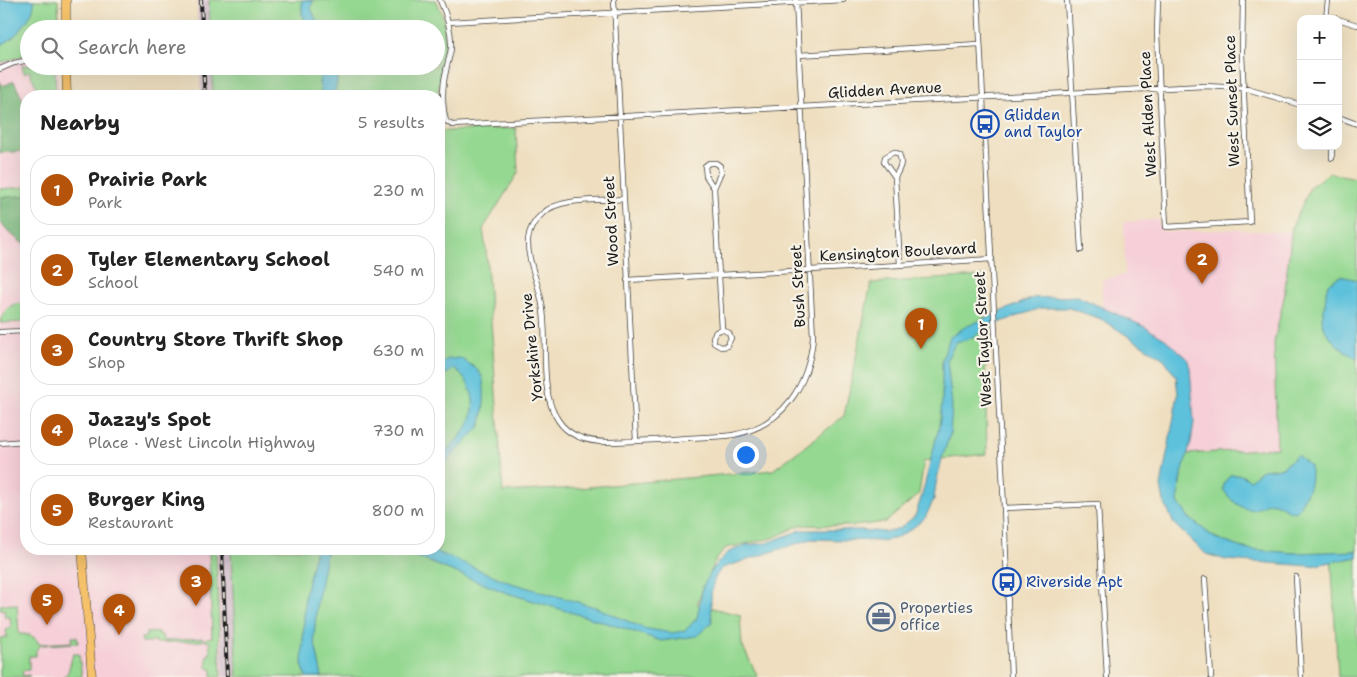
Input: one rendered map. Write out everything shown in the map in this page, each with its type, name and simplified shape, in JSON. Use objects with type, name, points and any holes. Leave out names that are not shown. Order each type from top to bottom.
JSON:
[{"type":"main road","points":[[66,0],[66,20]]},
{"type":"main road","points":[[66,75],[67,90]]},
{"type":"main road","points":[[82,555],[92,677]]},
{"type":"street","points":[[440,0],[449,22],[796,1],[843,0]]},
{"type":"street","name":"Wood Street","points":[[614,0],[618,117],[636,441]]},
{"type":"street","name":"West Taylor Street","points":[[978,0],[1011,677]]},
{"type":"street","points":[[1067,0],[1081,250]]},
{"type":"street","name":"West Alden Place","points":[[1158,0],[1157,33],[1166,227]]},
{"type":"street","name":"West Sunset Place","points":[[1166,227],[1250,222],[1244,88],[1243,0]]},
{"type":"street","points":[[1326,15],[1328,0]]},
{"type":"street","name":"Bush Street","points":[[636,441],[734,435],[750,430],[779,413],[797,392],[808,369],[813,337],[796,1]]},
{"type":"street","points":[[1342,20],[1357,25]]},
{"type":"street","name":"Glidden Avenue","points":[[445,72],[451,50],[449,22]]},
{"type":"street","points":[[799,55],[979,44]]},
{"type":"street","points":[[0,69],[20,62]]},
{"type":"street","name":"Glidden Avenue","points":[[445,75],[445,90]]},
{"type":"street","name":"Glidden Avenue","points":[[445,118],[449,125],[468,125],[1204,86],[1244,88],[1297,104]]},
{"type":"street","points":[[1342,118],[1357,124]]},
{"type":"street","points":[[1332,150],[1332,158]]},
{"type":"street","points":[[895,176],[884,162],[885,157],[894,152],[898,154],[902,164],[895,176],[900,266]]},
{"type":"street","points":[[714,188],[704,172],[705,166],[710,163],[720,166],[721,172],[714,188],[722,329]]},
{"type":"street","name":"Yorkshire Drive","points":[[623,199],[565,203],[554,206],[541,214],[534,223],[528,245],[542,303],[548,398],[556,418],[567,431],[582,439],[599,442],[636,441]]},
{"type":"street","name":"Kensington Boulevard","points":[[627,280],[900,266],[992,259]]},
{"type":"street","points":[[722,329],[729,333],[731,338],[727,346],[720,347],[714,343],[713,337],[716,332],[722,329]]},
{"type":"street","points":[[0,332],[20,330]]},
{"type":"street","points":[[0,443],[20,441]]},
{"type":"street","points":[[1004,508],[1098,504],[1107,677]]},
{"type":"street","points":[[1296,577],[1301,677]]},
{"type":"street","points":[[1205,579],[1211,677]]},
{"type":"shaded area","points":[[0,0],[20,20],[20,75],[59,75],[59,90],[20,90],[20,555],[218,555],[223,677],[0,677]]},
{"type":"shaded area","points":[[197,0],[209,0],[210,20],[198,20]]},
{"type":"shaded area","points":[[200,75],[212,75],[213,90],[201,90]]},
{"type":"shaded area","points":[[1158,219],[1162,231],[1171,232],[1240,229],[1291,232],[1284,298],[1274,342],[1277,448],[1187,454],[1194,422],[1187,358],[1165,339],[1145,327],[1102,308],[1102,280],[1125,275],[1124,222]]},
{"type":"shaded area","points":[[218,555],[231,555],[237,677],[223,677]]},
{"type":"green space","points":[[0,0],[58,0],[59,20],[20,20],[20,57],[0,63]]},
{"type":"green space","points":[[209,0],[436,0],[443,20],[210,20]]},
{"type":"green space","points":[[31,75],[55,75],[56,90],[38,90]]},
{"type":"green space","points":[[212,75],[440,75],[438,90],[213,90]]},
{"type":"green space","points":[[0,81],[3,86],[14,81],[20,94],[20,151],[0,153]]},
{"type":"green space","points":[[516,128],[518,173],[483,229],[503,492],[579,488],[773,470],[844,416],[871,283],[983,276],[987,454],[924,461],[919,494],[886,522],[854,526],[800,525],[773,538],[726,548],[716,559],[697,604],[740,615],[742,645],[758,677],[237,677],[231,555],[445,555],[445,131]]},
{"type":"green space","points":[[1329,173],[1357,178],[1357,677],[1338,677],[1331,553],[1297,554],[1264,552],[1231,544],[1201,528],[1186,514],[1178,503],[1180,481],[1187,454],[1277,448],[1274,342],[1284,298],[1292,227],[1311,186]]},
{"type":"green space","points":[[20,187],[20,196],[0,197],[0,189]]},
{"type":"green space","points":[[20,196],[20,241],[7,231],[0,222],[0,197]]},
{"type":"green space","points":[[20,304],[20,322],[0,323],[6,310],[11,306]]},
{"type":"green space","points":[[209,555],[216,555],[221,677],[212,677],[212,669],[207,667],[210,642],[205,641],[205,639],[212,637]]},
{"type":"green space","points":[[17,604],[19,634],[33,637],[39,644],[72,642],[72,637],[77,637],[78,643],[41,645],[36,650],[36,656],[29,656],[29,670],[22,671],[23,676],[29,675],[29,677],[0,677],[0,638],[7,637],[6,629],[11,628],[10,617],[5,617],[4,609],[0,609],[0,605]]},
{"type":"green space","points":[[159,632],[159,635],[162,635],[163,641],[203,638],[203,641],[156,643],[155,639],[155,642],[142,642],[141,638],[146,637],[146,633]]},
{"type":"green space","points":[[73,654],[79,654],[82,677],[64,677],[68,672]]},
{"type":"water","points":[[0,0],[34,0],[32,13],[28,20],[20,20],[20,30],[6,43],[0,45]]},
{"type":"water","points":[[302,0],[313,0],[311,8],[316,20],[305,20],[302,14]]},
{"type":"water","points":[[321,75],[337,75],[335,90],[321,90],[319,82]]},
{"type":"water","points":[[1341,276],[1357,280],[1357,359],[1340,348],[1330,337],[1323,325],[1322,319],[1327,287]]},
{"type":"water","points":[[1077,296],[1145,327],[1165,339],[1187,358],[1190,368],[1194,422],[1191,442],[1180,481],[1178,502],[1189,518],[1215,538],[1245,549],[1295,553],[1357,551],[1357,557],[1311,566],[1226,560],[1206,554],[1174,524],[1164,502],[1161,486],[1178,395],[1176,376],[1164,359],[1101,319],[1069,308],[1041,308],[1001,322],[968,339],[956,342],[947,359],[952,406],[950,435],[936,483],[934,499],[925,518],[910,530],[894,539],[878,541],[811,539],[722,568],[712,587],[712,622],[697,636],[661,641],[504,592],[412,555],[444,555],[511,583],[598,608],[643,628],[671,633],[685,631],[697,618],[703,586],[714,567],[727,553],[746,545],[767,543],[801,530],[885,532],[900,528],[915,516],[939,427],[942,402],[942,360],[950,337],[965,327],[1033,298]]},
{"type":"water","points":[[461,358],[480,373],[484,384],[484,407],[480,426],[445,464],[445,452],[468,426],[473,407],[468,384],[455,368],[445,375],[445,361]]},
{"type":"water","points":[[1297,455],[1310,466],[1311,479],[1308,490],[1296,512],[1271,503],[1266,503],[1255,509],[1246,509],[1233,501],[1223,489],[1230,475],[1241,475],[1250,480],[1260,471],[1283,467]]},
{"type":"water","points":[[315,555],[326,555],[317,603],[314,638],[322,677],[306,677],[302,664],[305,594]]},
{"type":"railway","points":[[201,0],[202,20]]},
{"type":"railway","points":[[204,75],[205,90]]},
{"type":"railway","points":[[222,555],[227,677]]},
{"type":"place","name":"Glidden and Taylor","points":[[985,124]]},
{"type":"place","name":"Tyler Elementary School","points":[[1202,284]]},
{"type":"place","name":"Prairie Park","points":[[921,349]]},
{"type":"place","name":"Riverside Apt","points":[[1007,582]]},
{"type":"place","name":"Country Store Thrift Shop","points":[[196,606]]},
{"type":"place","name":"Properties office","points":[[881,617]]},
{"type":"place","name":"Burger King","points":[[47,625]]},
{"type":"place","name":"Jazzy's Spot","points":[[119,635]]}]
